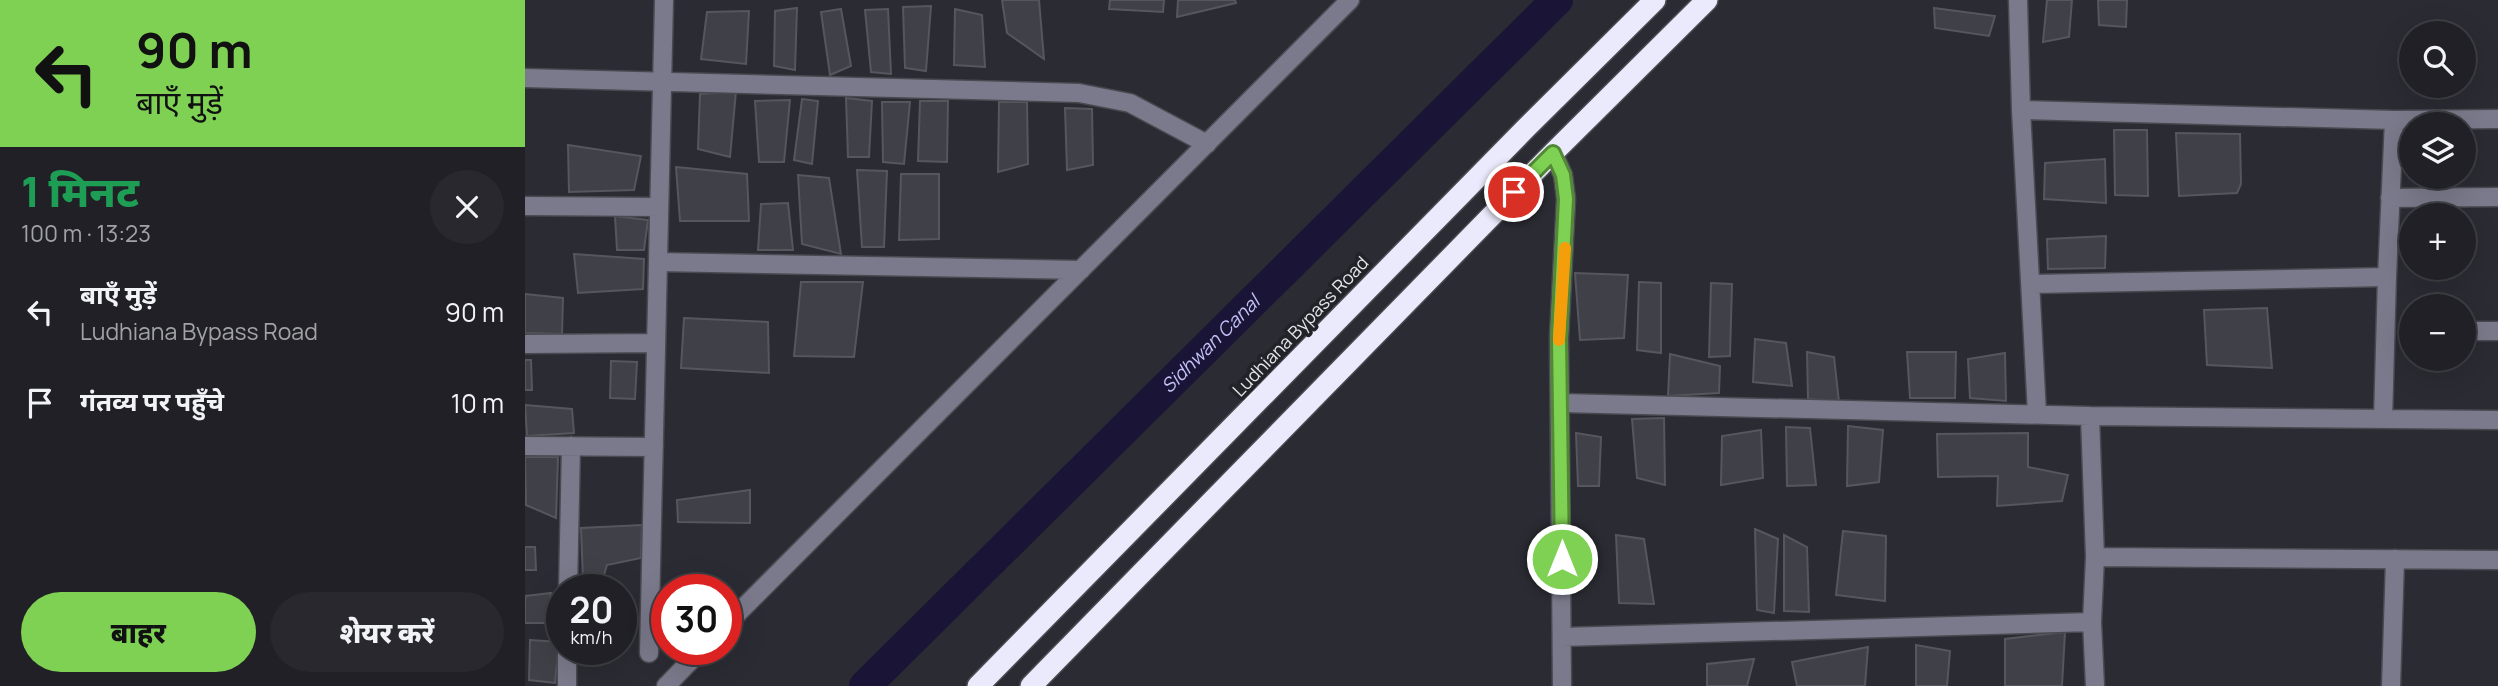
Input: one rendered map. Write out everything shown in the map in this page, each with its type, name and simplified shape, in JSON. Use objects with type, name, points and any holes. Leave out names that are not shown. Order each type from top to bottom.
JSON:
[{"type":"highway","name":"Ludhiana Bypass Road","points":[[978,686],[1525,128],[1655,0]]},
{"type":"highway","points":[[1031,686],[1553,153],[1707,0]]},
{"type":"street","points":[[649,653],[664,0]]},
{"type":"street","points":[[742,609],[1350,0]]},
{"type":"street","points":[[2018,0],[2037,414]]},
{"type":"street","points":[[525,78],[1079,93],[1130,103],[1207,144]]},
{"type":"street","points":[[2021,110],[2394,120],[2498,119]]},
{"type":"street","points":[[2383,419],[2394,120]]},
{"type":"street","points":[[1553,153],[1563,175],[1566,199],[1559,338],[1562,686]]},
{"type":"street","points":[[2390,198],[2498,197]]},
{"type":"street","points":[[525,206],[659,207]]},
{"type":"street","points":[[658,262],[1081,270]]},
{"type":"street","points":[[2031,284],[2387,277]]},
{"type":"street","points":[[2476,331],[2498,331]]},
{"type":"street","points":[[525,344],[656,343]]},
{"type":"street","points":[[1561,404],[2090,416],[2498,420]]},
{"type":"street","points":[[2090,416],[2095,557],[2092,622],[2095,686]]},
{"type":"street","points":[[525,446],[654,447]]},
{"type":"street","points":[[568,574],[571,446]]},
{"type":"street","points":[[2095,557],[2498,559]]},
{"type":"street","points":[[2391,686],[2395,559]]},
{"type":"street","points":[[1562,637],[2092,622]]},
{"type":"street","points":[[567,686],[568,665]]},
{"type":"street","points":[[666,686],[686,665]]},
{"type":"building","points":[[1002,0],[1039,0],[1044,59],[1007,33]]},
{"type":"building","points":[[1110,0],[1164,0],[1163,12],[1109,9]]},
{"type":"building","points":[[1178,0],[1235,0],[1236,3],[1177,17]]},
{"type":"building","points":[[2047,0],[2072,0],[2069,37],[2043,42]]},
{"type":"building","points":[[2098,0],[2127,0],[2126,27],[2099,25]]},
{"type":"building","points":[[931,6],[926,71],[905,68],[903,7]]},
{"type":"building","points":[[797,8],[795,70],[774,66],[775,11]]},
{"type":"building","points":[[1934,8],[1995,16],[1989,36],[1935,28]]},
{"type":"building","points":[[841,9],[851,66],[830,75],[821,12]]},
{"type":"building","points":[[888,9],[891,74],[871,72],[865,10]]},
{"type":"building","points":[[955,9],[982,15],[985,67],[954,65]]},
{"type":"building","points":[[749,11],[746,64],[701,59],[707,12]]},
{"type":"building","points":[[736,91],[730,157],[698,149],[700,94]]},
{"type":"building","points":[[846,98],[872,101],[869,157],[848,157]]},
{"type":"building","points":[[802,99],[818,101],[812,164],[794,160]]},
{"type":"building","points":[[790,100],[784,162],[759,162],[755,101]]},
{"type":"building","points":[[920,101],[948,101],[947,162],[918,161]]},
{"type":"building","points":[[882,102],[910,102],[904,164],[883,162]]},
{"type":"building","points":[[999,102],[1027,102],[1028,164],[998,172]]},
{"type":"building","points":[[1065,108],[1092,109],[1093,165],[1067,170]]},
{"type":"building","points":[[2114,130],[2147,130],[2148,196],[2115,195]]},
{"type":"building","points":[[2176,133],[2240,134],[2241,184],[2237,193],[2179,196]]},
{"type":"building","points":[[568,145],[641,156],[634,190],[569,192]]},
{"type":"building","points":[[2105,159],[2106,203],[2044,199],[2045,163]]},
{"type":"building","points":[[676,167],[747,174],[749,221],[680,221]]},
{"type":"building","points":[[857,170],[887,171],[884,247],[862,247]]},
{"type":"building","points":[[901,174],[939,174],[939,239],[899,240]]},
{"type":"building","points":[[798,175],[829,178],[841,254],[802,244]]},
{"type":"building","points":[[788,203],[793,250],[758,250],[761,204]]},
{"type":"building","points":[[615,216],[648,220],[644,250],[617,250]]},
{"type":"building","points":[[2106,236],[2105,268],[2048,269],[2047,239]]},
{"type":"building","points":[[574,254],[644,259],[643,289],[578,293]]},
{"type":"building","points":[[1575,273],[1628,275],[1624,338],[1580,340]]},
{"type":"building","points":[[801,282],[863,282],[854,357],[794,356]]},
{"type":"building","points":[[1639,282],[1661,283],[1661,353],[1637,350]]},
{"type":"building","points":[[1711,283],[1732,284],[1730,356],[1709,357]]},
{"type":"building","points":[[525,294],[563,298],[562,334],[525,333]]},
{"type":"building","points":[[2267,308],[2272,368],[2207,365],[2204,310]]},
{"type":"building","points":[[684,318],[768,322],[769,373],[681,368]]},
{"type":"building","points":[[1755,339],[1786,343],[1792,386],[1753,382]]},
{"type":"building","points":[[1807,352],[1834,357],[1839,402],[1808,399]]},
{"type":"building","points":[[1907,352],[1956,352],[1955,398],[1910,398]]},
{"type":"building","points":[[2005,353],[2006,401],[1970,398],[1968,359]]},
{"type":"building","points":[[1670,354],[1720,366],[1719,393],[1668,396]]},
{"type":"building","points":[[525,360],[531,360],[532,390],[525,390]]},
{"type":"building","points":[[611,361],[637,362],[635,399],[610,398]]},
{"type":"building","points":[[525,405],[572,409],[574,433],[527,436]]},
{"type":"building","points":[[1664,418],[1665,485],[1637,478],[1632,419]]},
{"type":"building","points":[[1848,426],[1883,430],[1879,482],[1847,486]]},
{"type":"building","points":[[1786,427],[1810,428],[1816,485],[1787,486]]},
{"type":"building","points":[[1761,430],[1763,478],[1721,485],[1722,436]]},
{"type":"building","points":[[1576,433],[1601,437],[1599,486],[1578,486]]},
{"type":"building","points":[[2028,433],[2028,467],[2068,475],[2062,501],[1997,506],[1998,476],[1938,477],[1937,434]]},
{"type":"building","points":[[525,457],[558,457],[556,518],[526,505]]},
{"type":"building","points":[[750,490],[750,523],[678,522],[677,500]]},
{"type":"building","points":[[642,525],[641,558],[607,565],[604,574],[583,574],[581,528]]},
{"type":"building","points":[[1755,529],[1778,539],[1774,613],[1757,610]]},
{"type":"building","points":[[1843,531],[1886,536],[1885,601],[1836,595]]},
{"type":"building","points":[[1616,535],[1644,539],[1654,604],[1619,603]]},
{"type":"building","points":[[1784,535],[1807,547],[1809,612],[1784,611]]},
{"type":"building","points":[[525,547],[535,547],[536,570],[525,570]]},
{"type":"building","points":[[546,594],[546,623],[525,623],[525,596]]},
{"type":"building","points":[[2065,632],[2062,686],[2005,686],[2005,639]]},
{"type":"building","points":[[530,640],[546,641],[546,665],[557,665],[555,683],[529,680]]},
{"type":"building","points":[[1916,645],[1950,651],[1947,686],[1916,686]]},
{"type":"building","points":[[1868,647],[1865,686],[1797,686],[1792,662]]},
{"type":"building","points":[[1754,659],[1747,686],[1707,686],[1707,664]]},
{"type":"waterway","name":"Sidhwan Canal","points":[[865,686],[1557,0]]},
{"type":"slow traffic","points":[[1559,340],[1565,248]]},
{"type":"route","points":[[1514,192],[1553,153],[1563,175],[1566,199],[1559,338],[1562,559]]}]
